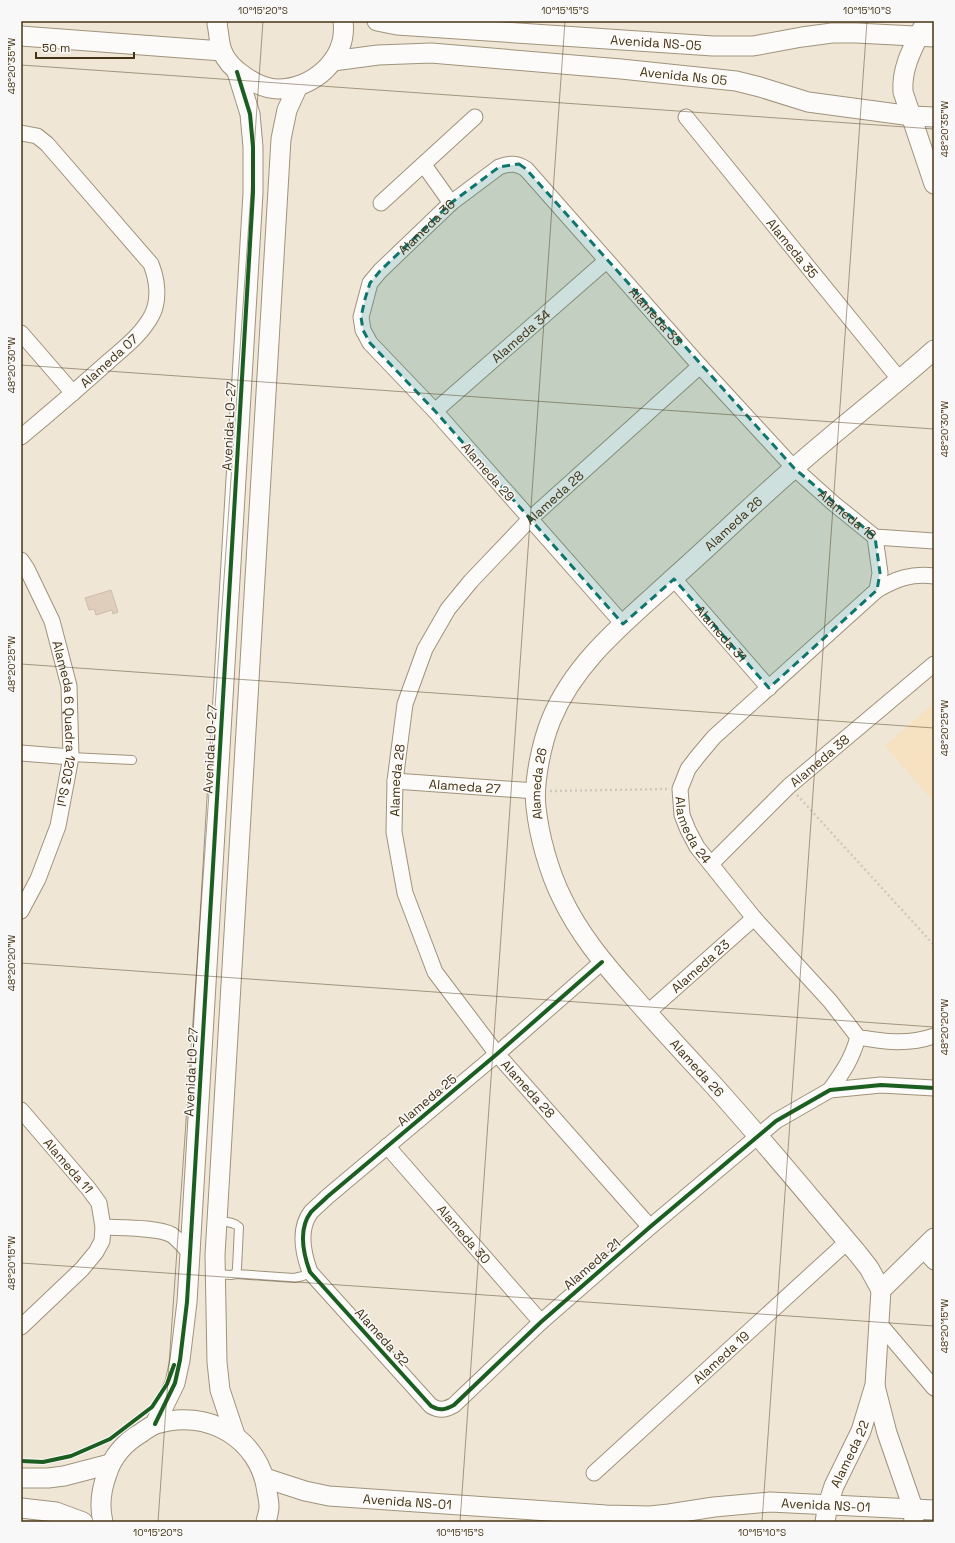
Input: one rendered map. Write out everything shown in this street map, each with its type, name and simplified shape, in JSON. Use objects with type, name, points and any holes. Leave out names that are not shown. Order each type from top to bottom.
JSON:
[{"type":"street","points":[[218,21],[217,24],[222,51],[237,72],[255,84],[276,89],[298,86],[318,77],[333,61],[341,44],[344,26],[343,21]]},
{"type":"street","name":"Avenida NS-05","points":[[377,21],[397,25],[713,46],[753,46],[802,37],[832,34],[926,31]]},
{"type":"street","points":[[926,31],[908,57],[902,80],[903,92],[934,184]]},
{"type":"street","points":[[21,36],[222,51]]},
{"type":"street","name":"Avenida Ns 05","points":[[333,61],[378,55],[431,54],[621,69],[736,81],[808,102],[912,116],[934,117]]},
{"type":"street","name":"Avenida LO-27","points":[[155,1424],[175,1383],[180,1360],[187,1302],[190,1253],[253,193],[253,147],[250,114],[237,72]]},
{"type":"street","points":[[235,1435],[220,1390],[218,1376],[215,1274],[217,1221],[281,139],[287,110],[298,86]]},
{"type":"street","points":[[381,203],[475,117]]},
{"type":"street","name":"Alameda 35","points":[[686,117],[900,380]]},
{"type":"street","name":"Alameda 07","points":[[21,437],[73,393],[142,330],[153,313],[157,296],[156,277],[151,264],[47,144],[37,136],[23,132]]},
{"type":"street","name":"Alameda 36","points":[[361,317],[367,291],[373,279],[380,271],[451,203],[499,167],[508,164],[519,164]]},
{"type":"street","name":"Alameda 33","points":[[519,164],[526,169],[700,366],[794,468]]},
{"type":"street","points":[[424,165],[451,203]]},
{"type":"street","name":"Alameda 34","points":[[435,411],[606,261]]},
{"type":"street","name":"Alameda 29","points":[[361,317],[364,330],[370,343],[435,411],[622,624]]},
{"type":"street","points":[[21,333],[73,393]]},
{"type":"street","name":"Alameda 26","points":[[880,1290],[869,1268],[848,1241],[759,1135],[602,962],[578,927],[561,898],[548,863],[541,834],[536,807],[536,791],[543,744],[552,718],[564,695],[586,662],[622,624],[674,579],[794,468],[934,350]]},
{"type":"street","name":"Alameda 28","points":[[650,1227],[497,1054],[435,972],[405,892],[394,832],[395,781],[405,704],[425,649],[448,609],[471,581],[530,519],[700,366]]},
{"type":"street","name":"Alameda 18","points":[[794,468],[833,503],[875,537],[934,541]]},
{"type":"street","points":[[875,537],[880,573],[877,590]]},
{"type":"street","name":"Alameda 6 Quadra 1203 Sul","points":[[21,560],[27,569],[52,621],[69,686],[71,757],[58,826],[38,878],[21,911]]},
{"type":"street","name":"Alameda 24","points":[[858,1037],[830,1001],[754,918],[697,847],[682,815],[680,789],[688,769],[714,738],[877,590],[894,580],[909,576],[934,576]]},
{"type":"street","name":"Alameda 31","points":[[674,579],[769,688]]},
{"type":"street","name":"Alameda 38","points":[[711,864],[788,786],[934,664]]},
{"type":"street","points":[[21,753],[71,757]]},
{"type":"street","name":"Alameda 27","points":[[395,781],[536,791]]},
{"type":"street","name":"Alameda 23","points":[[647,1013],[754,918]]},
{"type":"street","name":"Alameda 25","points":[[310,1272],[303,1241],[304,1227],[311,1213],[327,1197],[497,1054],[602,962]]},
{"type":"street","points":[[830,1090],[844,1071],[853,1054],[858,1037],[881,1041],[905,1042],[934,1036]]},
{"type":"street","points":[[830,1090],[881,1085],[934,1088]]},
{"type":"street","name":"Alameda 21","points":[[442,1410],[454,1405],[542,1322],[650,1227],[759,1135],[776,1121],[830,1090]]},
{"type":"street","name":"Alameda 11","points":[[21,1327],[82,1269],[96,1252],[102,1241],[103,1227],[99,1203],[88,1188],[23,1117]]},
{"type":"street","name":"Alameda 30","points":[[387,1146],[542,1322]]},
{"type":"street","points":[[103,1227],[166,1232],[178,1240],[190,1253]]},
{"type":"street","name":"Alameda 19","points":[[594,1473],[848,1241]]},
{"type":"street","points":[[880,1290],[930,1250]]},
{"type":"street","name":"Alameda 32","points":[[310,1272],[430,1406],[442,1410]]},
{"type":"street","name":"Alameda 22","points":[[827,1513],[834,1486],[861,1432],[875,1385],[880,1290]]},
{"type":"street","points":[[878,1322],[934,1388]]},
{"type":"street","name":"Alameda 22","points":[[875,1385],[887,1433],[914,1515]]},
{"type":"street","points":[[103,1522],[101,1514],[102,1488],[110,1464],[129,1440],[155,1424],[182,1419],[210,1423],[235,1435],[254,1454],[265,1478],[269,1507],[266,1522]]},
{"type":"street","points":[[21,1478],[48,1478],[64,1476],[110,1464]]},
{"type":"street","name":"Avenida NS-01","points":[[265,1478],[305,1491],[329,1496],[606,1515],[669,1514],[762,1502],[827,1513],[914,1515],[934,1510]]},
{"type":"street","points":[[21,1508],[56,1512],[82,1522]]},
{"type":"lane","points":[[71,757],[132,760]]},
{"type":"lane","points":[[217,1221],[230,1222],[239,1226],[236,1274]]},
{"type":"lane","points":[[215,1274],[294,1278],[303,1276],[310,1272]]},
{"type":"path","points":[[788,786],[934,945]]},
{"type":"path","points":[[536,791],[680,789]]},
{"type":"highlighted area","points":[[519,164],[526,169],[794,468],[875,537],[880,573],[877,590],[769,688],[674,579],[623,624],[435,411],[370,343],[363,330],[361,317],[365,299],[370,283],[380,271],[451,203],[499,167]]},
{"type":"shaded area","points":[[934,703],[934,802],[885,746]]},
{"type":"building","points":[[111,590],[118,612],[113,614],[112,610],[96,615],[94,609],[89,610],[85,598]]},
{"type":"cycle path","points":[[155,1424],[175,1383],[180,1360],[187,1302],[190,1253],[253,193],[253,147],[250,114],[237,72]]},
{"type":"cycle path","points":[[602,962],[497,1054],[327,1197],[311,1212],[304,1226],[303,1241],[305,1257],[310,1272],[434,1408],[442,1409],[454,1405],[541,1322],[650,1227],[776,1121],[830,1090],[881,1085],[934,1088]]},
{"type":"cycle path","points":[[21,1461],[43,1462],[71,1456],[110,1439],[152,1407],[167,1384],[174,1365]]}]
